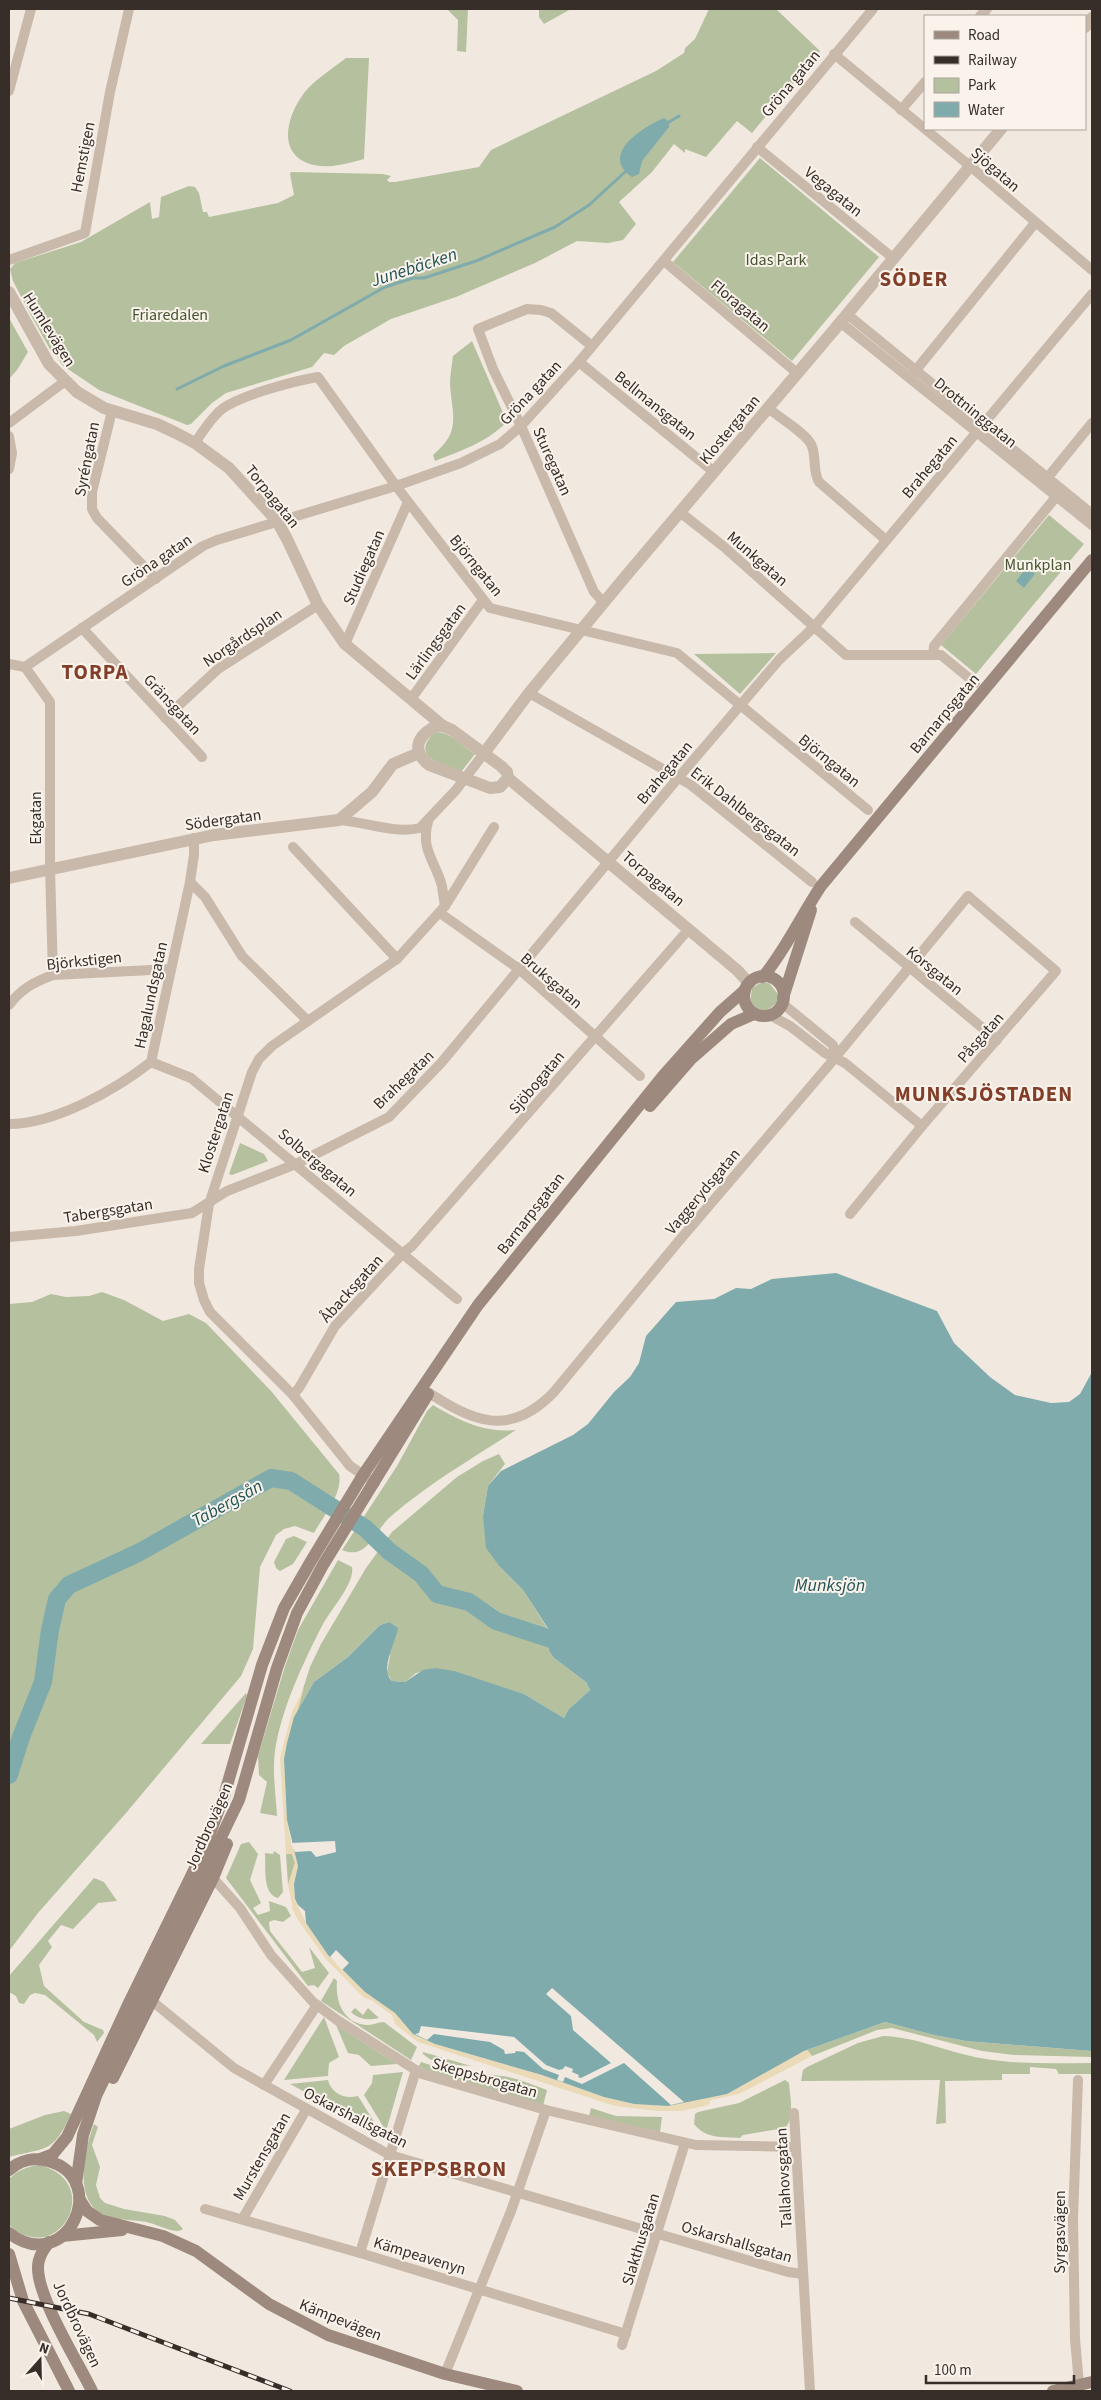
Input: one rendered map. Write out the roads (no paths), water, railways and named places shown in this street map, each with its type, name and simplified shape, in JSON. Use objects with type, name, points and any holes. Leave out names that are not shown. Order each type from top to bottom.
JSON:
[{"type":"main road","name":"Barnarpsgatan","points":[[763,977],[779,958],[816,884],[1092,560]]},
{"type":"main road","name":"Barnarpsgatan","points":[[783,1001],[790,983],[816,884]]},
{"type":"main road","points":[[763,977],[770,977],[778,983],[783,992],[783,1001],[777,1010],[770,1015],[754,1014],[745,1003],[747,986],[763,977]]},
{"type":"main road","name":"Barnarpsgatan","points":[[375,1483],[426,1390],[478,1305],[539,1231],[578,1179],[664,1076],[720,1012],[747,986]]},
{"type":"main road","name":"Barnarpsgatan","points":[[363,1475],[426,1390],[471,1324],[655,1099],[691,1059],[732,1024],[754,1014]]},
{"type":"main road","name":"Jordbrovägen","points":[[76,2184],[79,2153],[88,2118],[111,2065],[239,1800],[277,1668],[297,1613],[338,1530],[351,1495],[363,1475]]},
{"type":"main road","name":"Jordbrovägen","points":[[40,2159],[53,2154],[67,2137],[128,2004],[203,1852],[224,1796],[262,1665],[284,1608],[338,1530],[363,1501],[375,1483]]},
{"type":"main road","points":[[88,2118],[122,2063],[213,1878],[229,1839],[239,1800]]},
{"type":"main road","points":[[9,2233],[28,2243],[49,2242],[62,2236],[76,2220],[80,2200],[76,2184],[71,2176],[58,2164],[40,2159],[12,2166]]},
{"type":"main road","name":"Kämpevägen","points":[[80,2200],[87,2211],[100,2220],[163,2236],[196,2251],[269,2304],[328,2335],[444,2374],[517,2391]]},
{"type":"main road","name":"Kämpevägen","points":[[62,2236],[105,2230],[142,2230]]},
{"type":"main road","name":"Jordbrovägen","points":[[49,2242],[42,2253],[38,2267],[44,2295],[55,2321],[92,2391]]},
{"type":"main road","points":[[9,2254],[23,2301],[69,2391]]},
{"type":"main road","points":[[1052,2391],[1092,2382]]},
{"type":"street","points":[[9,91],[32,9]]},
{"type":"street","name":"Hemstigen","points":[[9,260],[85,233],[110,92],[129,9]]},
{"type":"street","name":"Gröna gatan","points":[[25,667],[210,543],[396,486],[461,463],[500,444],[521,426],[579,362],[873,9]]},
{"type":"street","name":"Sjögatan","points":[[834,54],[924,129]]},
{"type":"street","points":[[901,110],[924,83]]},
{"type":"street","name":"Sjögatan","points":[[926,130],[1092,270]]},
{"type":"street","name":"Klostergatan","points":[[485,752],[529,693],[999,130]]},
{"type":"street","name":"Vegagatan","points":[[757,147],[893,258]]},
{"type":"street","points":[[913,374],[1036,224]]},
{"type":"street","name":"Floragatan","points":[[664,261],[797,373]]},
{"type":"street","name":"Humlevägen","points":[[9,292],[49,364],[64,382]]},
{"type":"street","name":"Brahegatan","points":[[209,1204],[227,1191],[296,1164],[389,1117],[441,1063],[678,778],[779,660],[814,627],[1092,294]]},
{"type":"street","name":"Sturegatan","points":[[592,346],[551,313],[544,311],[527,310],[480,328],[492,368],[521,426],[594,592],[604,603]]},
{"type":"street","name":"Drottninggatan","points":[[844,318],[1060,492],[1092,514]]},
{"type":"street","name":"Bellmansgatan","points":[[579,362],[714,472]]},
{"type":"street","name":"Björngatan","points":[[195,442],[222,410],[235,401],[318,377],[396,486],[490,608],[677,653],[868,810]]},
{"type":"street","points":[[9,423],[64,382]]},
{"type":"street","name":"Torpagatan","points":[[64,382],[87,399],[112,410],[157,424],[195,442],[229,468],[277,521],[287,538],[318,605],[345,644],[443,726],[485,752],[507,772],[508,778],[689,929],[747,986]]},
{"type":"street","points":[[768,408],[810,443],[815,457],[815,475],[819,482],[886,540]]},
{"type":"street","name":"Syréngatan","points":[[112,410],[92,492],[92,509],[97,518],[156,579]]},
{"type":"street","points":[[1045,480],[1092,423]]},
{"type":"street","points":[[9,436],[12,453],[9,469]]},
{"type":"street","points":[[974,683],[942,655],[934,655],[934,646],[1060,492]]},
{"type":"street","name":"Drottninggatan","points":[[1060,492],[1092,525]]},
{"type":"street","name":"Studiegatan","points":[[345,644],[408,502]]},
{"type":"street","name":"Munkgatan","points":[[681,513],[723,546],[846,655],[934,655]]},
{"type":"street","name":"Lärlingsgatan","points":[[411,699],[483,600]]},
{"type":"street","name":"Norgårdsplan","points":[[165,718],[218,669],[318,605]]},
{"type":"street","name":"Gränsgatan","points":[[82,628],[202,757]]},
{"type":"street","points":[[9,664],[25,667]]},
{"type":"street","name":"Ekgatan","points":[[25,667],[50,702],[52,976]]},
{"type":"street","name":"Erik Dahlbergsgatan","points":[[529,693],[691,785],[816,884]]},
{"type":"street","points":[[425,710],[428,730]]},
{"type":"street","points":[[339,820],[365,799],[393,764],[419,753],[418,743],[422,735],[428,730],[443,726]]},
{"type":"street","points":[[339,820],[358,821],[400,830],[420,828],[428,822],[485,752]]},
{"type":"street","name":"Torpagatan","points":[[419,753],[429,765],[490,788],[535,800]]},
{"type":"street","points":[[490,788],[500,787],[508,778]]},
{"type":"street","name":"Södergatan","points":[[9,878],[194,838],[339,820]]},
{"type":"street","points":[[428,822],[424,834],[426,846],[442,886],[442,909]]},
{"type":"street","name":"Klostergatan","points":[[375,1483],[350,1466],[293,1395],[210,1312],[199,1283],[199,1269],[209,1204],[237,1115],[259,1059],[272,1046],[397,959],[442,909],[494,826]]},
{"type":"street","name":"Hagalundsgatan","points":[[9,1124],[36,1123],[53,1117],[93,1098],[151,1062],[190,882],[194,855],[194,838]]},
{"type":"street","points":[[293,847],[397,959]]},
{"type":"street","points":[[190,882],[205,898],[242,956],[308,1021]]},
{"type":"street","name":"Vaggerydsgatan","points":[[426,1390],[466,1415],[486,1420],[519,1417],[540,1406],[554,1392],[836,1056],[968,896],[1056,971]]},
{"type":"street","name":"Bruksgatan","points":[[442,909],[519,970],[640,1076]]},
{"type":"street","name":"Korsgatan","points":[[855,922],[908,968],[997,1040]]},
{"type":"street","name":"Sjöbogatan","points":[[403,1252],[412,1246],[499,1148],[594,1036],[689,929]]},
{"type":"street","name":"Björkstigen","points":[[9,1005],[25,988],[52,976],[171,969]]},
{"type":"street","name":"Påsgatan","points":[[850,1214],[922,1126],[1056,971]]},
{"type":"street","points":[[783,1001],[833,1045],[836,1056]]},
{"type":"street","points":[[770,1015],[790,1026],[825,1053],[836,1056],[922,1126]]},
{"type":"street","name":"Solbergagatan","points":[[151,1062],[191,1078],[403,1252],[457,1299]]},
{"type":"street","name":"Tabergsgatan","points":[[9,1237],[68,1232],[192,1213],[209,1204]]},
{"type":"street","name":"Åbacksgatan","points":[[293,1395],[300,1388],[335,1326],[403,1252]]},
{"type":"street","name":"Skeppsbrogatan","points":[[213,1878],[240,1908],[271,1955],[317,2005],[337,2020],[422,2074],[546,2110],[696,2145],[796,2147]]},
{"type":"street","name":"Oskarshallsgatan","points":[[152,2001],[234,2068],[306,2110],[390,2155],[788,2272],[803,2274]]},
{"type":"street","points":[[264,2085],[317,2005]]},
{"type":"street","points":[[360,2253],[416,2070]]},
{"type":"street","name":"Syrgasvägen","points":[[1078,2080],[1073,2220],[1074,2339],[1079,2384]]},
{"type":"street","name":"Murstensgatan","points":[[243,2218],[306,2110]]},
{"type":"street","points":[[444,2374],[518,2193],[546,2110]]},
{"type":"street","name":"Tallahovsgatan","points":[[794,2113],[810,2391]]},
{"type":"street","name":"Slakthusgatan","points":[[622,2344],[686,2143]]},
{"type":"street","name":"Kämpeavenyn","points":[[206,2209],[243,2218],[626,2334]]},
{"type":"water","points":[[664,118],[669,122],[669,127],[642,161],[639,174],[632,177],[623,168],[620,159],[622,151],[636,135]]},
{"type":"water","points":[[1027,567],[1035,574],[1024,588],[1016,581]]},
{"type":"water","name":"Munksjön","points":[[836,1273],[937,1311],[954,1343],[990,1377],[1015,1395],[1051,1403],[1069,1402],[1080,1394],[1092,1372],[1092,2051],[966,2041],[885,2022],[804,2051],[727,2094],[668,2106],[634,2104],[604,2097],[542,2075],[435,2044],[413,2034],[395,2013],[365,1992],[328,1955],[306,1923],[305,1911],[298,1905],[295,1899],[294,1884],[298,1866],[287,1820],[284,1759],[294,1717],[314,1682],[348,1657],[380,1625],[389,1622],[398,1628],[389,1656],[387,1670],[388,1676],[392,1681],[405,1682],[423,1670],[435,1668],[454,1671],[524,1694],[564,1718],[568,1710],[590,1690],[586,1682],[554,1658],[549,1651],[549,1630],[523,1590],[500,1567],[486,1548],[483,1516],[488,1486],[501,1471],[573,1435],[588,1424],[614,1392],[630,1377],[639,1363],[646,1336],[676,1302],[714,1299],[736,1288],[751,1289],[772,1279]]},
{"type":"waterway","name":"Junebäcken","points":[[669,122],[679,116]]},
{"type":"waterway","name":"Junebäcken","points":[[177,389],[224,366],[291,340],[385,287],[413,278],[424,278],[476,261],[555,227],[589,205],[625,172]]},
{"type":"waterway","name":"Tabergsån","points":[[9,1775],[21,1737],[43,1682],[50,1630],[57,1599],[69,1585],[138,1553],[271,1478],[291,1481],[365,1528],[390,1552],[421,1574],[437,1594],[469,1602],[496,1621],[551,1639]]},
{"type":"railway","points":[[9,2298],[89,2314],[290,2391]]},
{"type":"district","name":"SÖDER","points":[[914,279]]},
{"type":"district","name":"TORPA","points":[[95,672]]},
{"type":"district","name":"MUNKSJÖSTADEN","points":[[984,1094]]},
{"type":"district","name":"SKEPPSBRON","points":[[439,2169]]},
{"type":"park label","name":"Idas Park","points":[[776,259]]},
{"type":"park label","name":"Friaredalen","points":[[170,314]]},
{"type":"park label","name":"Munkplan","points":[[1038,564]]}]
